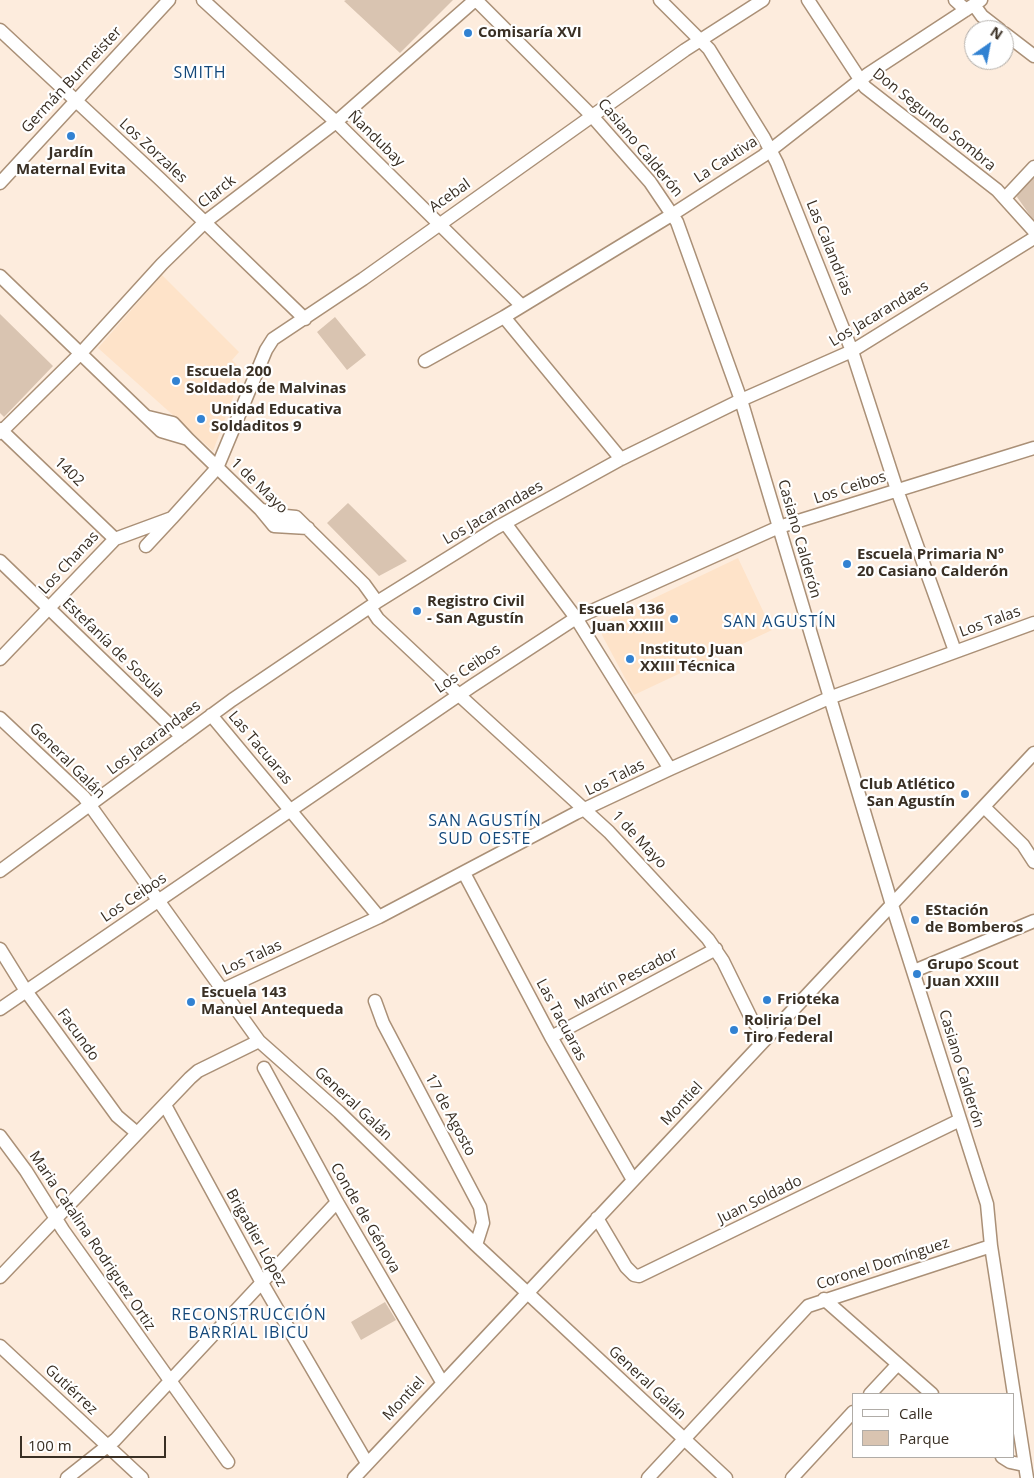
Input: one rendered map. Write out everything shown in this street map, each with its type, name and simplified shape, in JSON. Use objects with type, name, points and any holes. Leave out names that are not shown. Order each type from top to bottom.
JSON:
[{"type":"street","name":"Germán Burmeister","points":[[0,183],[169,0]]},
{"type":"street","name":"Ñandubay","points":[[203,0],[336,122],[522,306]]},
{"type":"street","name":"Clarck","points":[[1,431],[81,353],[162,264],[205,222],[336,122],[476,0]]},
{"type":"street","name":"Casiano Calderón","points":[[476,0],[592,116],[650,182],[673,214],[741,400],[892,905],[987,1204],[991,1246],[1014,1393]]},
{"type":"street","name":"Las Calandrias","points":[[660,0],[702,40],[771,150],[852,351],[897,490],[955,651]]},
{"type":"street","name":"Acebal","points":[[217,468],[269,344],[592,116],[763,0]]},
{"type":"street","name":"Don Segundo Sombra","points":[[808,0],[859,81],[871,94],[1006,198],[1034,231]]},
{"type":"street","points":[[955,0],[974,5],[987,20]]},
{"type":"street","name":"La Cautiva","points":[[425,361],[504,317],[673,214],[771,150],[859,81],[974,5]]},
{"type":"street","name":"Los Zorzales","points":[[0,30],[205,222],[305,319]]},
{"type":"street","points":[[1014,41],[1034,56]]},
{"type":"street","points":[[1006,198],[1034,167]]},
{"type":"street","name":"Los Jacarandaes","points":[[0,871],[211,715],[373,605],[505,523],[621,459],[741,400],[852,351],[1034,238]]},
{"type":"street","name":"1 de Mayo","points":[[0,276],[148,418],[173,423],[260,509],[274,515],[296,517],[308,528],[364,584],[378,619],[609,832],[716,949],[752,1020],[766,1038]]},
{"type":"street","points":[[504,317],[621,459]]},
{"type":"street","name":"1402","points":[[1,431],[115,539]]},
{"type":"street","name":"Los Ceibos","points":[[0,1009],[459,695],[576,618],[779,527],[1034,448]]},
{"type":"street","name":"Los Chanas","points":[[0,659],[115,539],[172,518],[217,468]]},
{"type":"street","points":[[146,546],[172,518]]},
{"type":"street","points":[[505,523],[576,618],[670,770]]},
{"type":"street","name":"Estefanía de Sosula","points":[[0,561],[182,737]]},
{"type":"street","name":"Los Talas","points":[[222,990],[379,917],[586,810],[829,698],[1034,623]]},
{"type":"street","name":"Las Tacuaras","points":[[211,715],[379,917]]},
{"type":"street","name":"General Galán","points":[[0,718],[77,790],[90,805],[259,1041],[340,1112],[476,1245],[726,1478]]},
{"type":"street","name":"Montiel","points":[[354,1478],[526,1292],[1034,752]]},
{"type":"street","points":[[984,807],[1033,857]]},
{"type":"street","name":"Las Tacuaras","points":[[464,873],[550,1037],[633,1180]]},
{"type":"street","points":[[914,971],[1034,921]]},
{"type":"street","name":"Facundo","points":[[0,949],[26,991],[118,1116],[137,1133]]},
{"type":"street","name":"Martín Pescador","points":[[550,1037],[716,949]]},
{"type":"street","name":"17 de Agosto","points":[[375,1002],[383,1023],[480,1207],[483,1223],[476,1245]]},
{"type":"street","points":[[0,1276],[6,1263],[54,1218],[198,1071],[259,1041]]},
{"type":"street","name":"Conde de Génova","points":[[264,1068],[337,1202],[442,1382]]},
{"type":"street","name":"Brigadier López","points":[[165,1104],[262,1283],[368,1463]]},
{"type":"street","name":"Juan Soldado","points":[[597,1218],[629,1272],[639,1276],[960,1120]]},
{"type":"street","name":"Maria Catalina Rodriguez Ortiz","points":[[0,1136],[26,1171],[54,1218],[168,1381],[228,1462]]},
{"type":"street","points":[[67,1478],[108,1446],[337,1202]]},
{"type":"street","name":"Coronel Domínguez","points":[[648,1478],[808,1306],[824,1299],[991,1246]]},
{"type":"street","points":[[824,1299],[931,1393]]},
{"type":"street","name":"Gutiérrez","points":[[0,1346],[142,1478]]},
{"type":"street","points":[[871,1393],[898,1364]]},
{"type":"street","name":"Casiano Calderón","points":[[1014,1395],[1026,1472]]},
{"type":"street","points":[[792,1478],[852,1413]]},
{"type":"street","points":[[1004,1458],[1026,1472]]},
{"type":"shaded area","points":[[162,275],[239,352],[232,360],[243,371],[213,451],[98,348]]},
{"type":"shaded area","points":[[738,558],[772,630],[634,695],[602,635],[604,622]]},
{"type":"green space","points":[[453,0],[400,53],[344,1]]},
{"type":"green space","points":[[1034,176],[1034,221],[1017,197],[1018,193]]},
{"type":"green space","points":[[0,314],[53,366],[4,417],[0,413]]},
{"type":"green space","points":[[335,317],[366,355],[347,370],[317,332]]},
{"type":"green space","points":[[348,503],[407,561],[379,576],[327,523]]},
{"type":"green space","points":[[385,1302],[396,1320],[361,1340],[351,1322]]},
{"type":"place","name":"Comisaría XVI","points":[[468,33]]},
{"type":"place","name":"Jardín Maternal Evita","points":[[71,136]]},
{"type":"place","name":"Escuela 200 Soldados de Malvinas","points":[[176,381]]},
{"type":"place","name":"Unidad Educativa Soldaditos 9","points":[[201,419]]},
{"type":"place","name":"Escuela Primaria Nº 20 Casiano Calderón","points":[[847,564]]},
{"type":"place","name":"Registro Civil - San Agustín","points":[[417,611]]},
{"type":"place","name":"Escuela 136 Juan XXIII","points":[[674,619]]},
{"type":"place","name":"Instituto Juan XXIII Técnica","points":[[630,659]]},
{"type":"place","name":"Club Atlético San Agustín","points":[[965,794]]},
{"type":"place","name":"EStación de Bomberos","points":[[915,920]]},
{"type":"place","name":"Grupo Scout Juan XXIII","points":[[917,974]]},
{"type":"place","name":"Frioteka","points":[[767,1000]]},
{"type":"place","name":"Escuela 143 Manuel Antequeda","points":[[191,1002]]},
{"type":"place","name":"Roliria Del Tiro Federal","points":[[734,1030]]},
{"type":"district","name":"SMITH","points":[[200,73]]},
{"type":"district","name":"SAN AGUSTÍN","points":[[780,622]]},
{"type":"district","name":"SAN AGUSTÍN SUD OESTE","points":[[485,830]]},
{"type":"district","name":"RECONSTRUCCIÓN BARRIAL IBICU","points":[[249,1324]]}]
